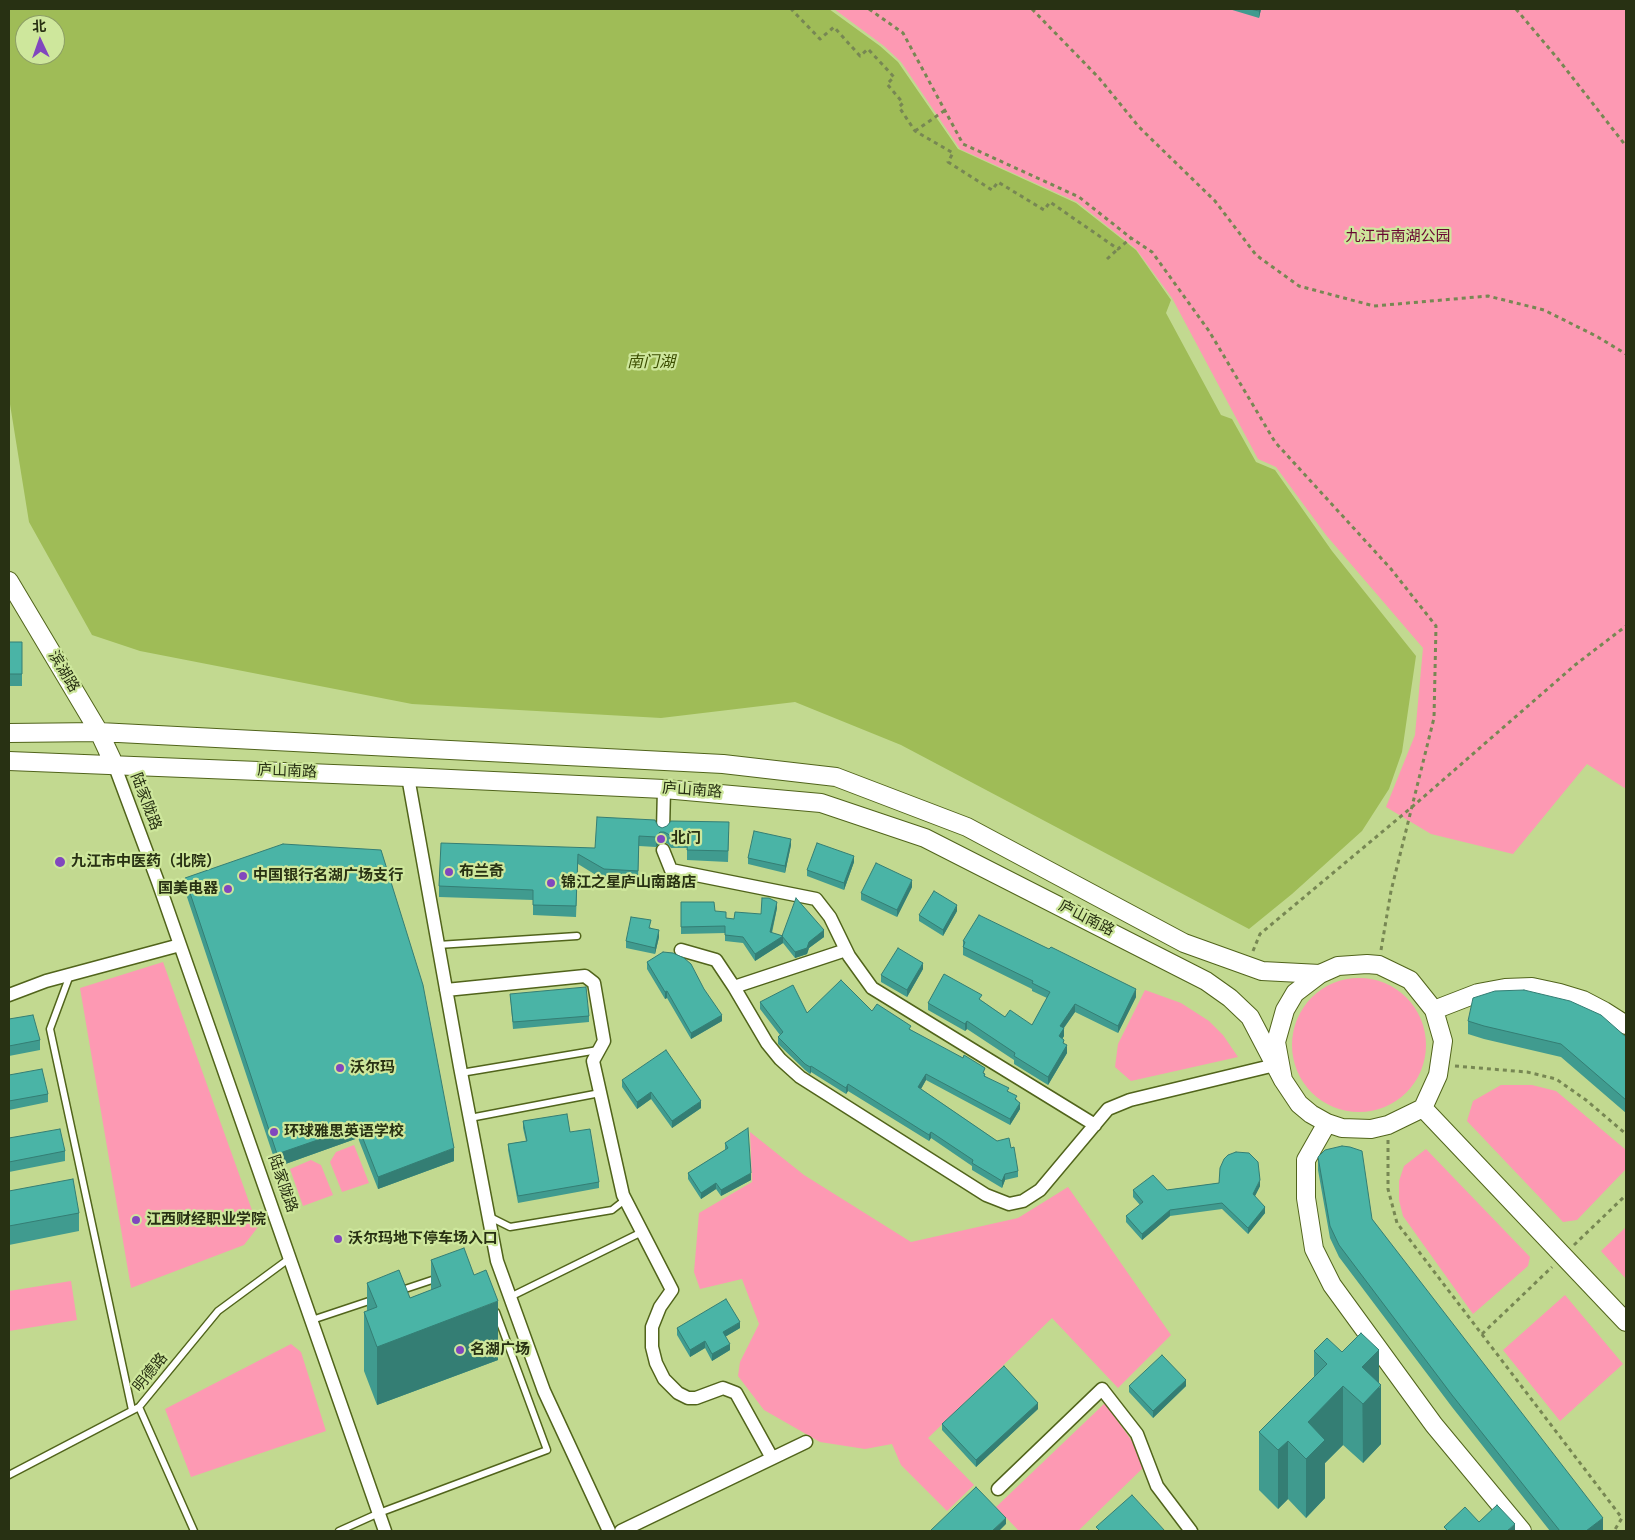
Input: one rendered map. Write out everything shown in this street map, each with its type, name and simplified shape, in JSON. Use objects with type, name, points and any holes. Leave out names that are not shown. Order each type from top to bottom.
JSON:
[{"type":"main road","name":"滨湖路","points":[[9,581],[99,732],[114,764]]},
{"type":"main road","name":"庐山南路","points":[[9,732],[99,732],[723,764],[836,778],[967,827],[1184,943],[1262,970],[1320,974]]},
{"type":"main road","name":"庐山南路","points":[[9,761],[664,789],[822,803],[925,838],[1206,981],[1230,998],[1250,1017],[1279,1073]]},
{"type":"main road","points":[[1379,965],[1410,980],[1434,1010],[1443,1041],[1438,1075],[1423,1108],[1388,1125],[1371,1129],[1342,1128],[1326,1123],[1299,1104],[1279,1073],[1276,1042],[1285,1010],[1295,994],[1320,974],[1338,966],[1379,965]]},
{"type":"main road","points":[[1434,1010],[1478,993],[1505,988],[1532,987],[1583,1000],[1626,1026]]},
{"type":"main road","points":[[1423,1108],[1626,1322]]},
{"type":"main road","points":[[1326,1123],[1306,1160],[1306,1198],[1314,1249],[1332,1285],[1434,1425],[1522,1531]]},
{"type":"street","name":"陆家陇路","points":[[114,764],[180,945],[385,1531]]},
{"type":"street","points":[[408,777],[461,1074],[497,1261],[544,1391],[609,1531]]},
{"type":"street","points":[[663,830],[664,789]]},
{"type":"street","points":[[662,850],[672,870],[816,899],[830,917],[846,950],[872,988],[1095,1125]]},
{"type":"street","points":[[9,995],[46,981],[180,945]]},
{"type":"street","points":[[680,950],[716,960],[767,1043],[780,1060],[800,1077],[986,1194],[1009,1204],[1023,1201],[1040,1190],[1108,1109],[1130,1100],[1279,1073]]},
{"type":"street","points":[[734,987],[846,950]]},
{"type":"street","points":[[446,990],[585,976],[594,983],[604,1041],[594,1061],[623,1195],[672,1290],[660,1307],[652,1327],[652,1347],[656,1363],[664,1379],[678,1393],[688,1398],[696,1398],[723,1388],[736,1393],[772,1458]]},
{"type":"street","points":[[998,1489],[1102,1389],[1137,1434],[1157,1486],[1191,1531]]},
{"type":"street","points":[[621,1531],[806,1442]]},
{"type":"lane","points":[[438,945],[577,936]]},
{"type":"lane","points":[[70,975],[50,1029],[132,1410]]},
{"type":"lane","points":[[461,1074],[599,1050]]},
{"type":"lane","points":[[470,1118],[600,1093]]},
{"type":"lane","points":[[488,1216],[510,1227],[612,1210],[626,1199]]},
{"type":"lane","points":[[510,1297],[642,1232]]},
{"type":"lane","name":"明德路","points":[[9,1475],[139,1406],[218,1311],[290,1258]]},
{"type":"lane","points":[[387,1295],[434,1279],[444,1282]]},
{"type":"lane","points":[[312,1320],[378,1298]]},
{"type":"lane","points":[[339,1531],[379,1513],[547,1450],[493,1305]]},
{"type":"lane","points":[[139,1406],[194,1531]]},
{"type":"path","points":[[794,9],[792,10],[820,39],[834,27],[860,56],[868,49],[894,77],[887,84],[903,103],[899,107],[915,131],[953,153],[948,162],[992,190],[998,182],[1044,210],[1050,202],[1118,249]]},
{"type":"path","points":[[869,9],[903,34],[963,144],[1079,197],[1152,252],[1209,332],[1275,442],[1391,569],[1436,626],[1434,718],[1390,891],[1379,965]]},
{"type":"path","points":[[1032,9],[1099,78],[1139,127],[1215,201],[1256,255],[1299,286],[1374,306],[1488,296],[1544,310],[1596,336],[1626,354]]},
{"type":"path","points":[[1516,9],[1626,146]]},
{"type":"path","points":[[915,131],[944,111]]},
{"type":"path","points":[[1107,259],[1131,238]]},
{"type":"path","points":[[1247,966],[1260,934],[1412,807],[1576,665],[1626,626]]},
{"type":"path","points":[[1440,1065],[1527,1072],[1556,1079],[1586,1100],[1626,1134]]},
{"type":"path","points":[[1388,1125],[1388,1189],[1397,1223],[1622,1518],[1614,1531]]},
{"type":"green space","name":"九江市南湖公园","points":[[834,9],[1626,9],[1626,789],[1587,764],[1513,854],[1431,834],[1386,807],[1415,735],[1423,648],[1326,535],[1276,467],[1258,459],[1172,298],[1136,249],[1077,202],[960,149],[901,62],[884,46]]},
{"type":"green space","points":[[163,962],[258,1227],[244,1245],[131,1288],[80,988]]},
{"type":"green space","points":[[1359,978],[1385,983],[1407,997],[1421,1019],[1426,1045],[1421,1071],[1407,1093],[1385,1107],[1359,1112],[1333,1107],[1311,1093],[1297,1071],[1292,1045],[1297,1019],[1311,997],[1333,983]]},
{"type":"green space","points":[[1145,990],[1181,1003],[1209,1021],[1223,1035],[1238,1057],[1131,1081],[1115,1067],[1118,1044]]},
{"type":"green space","points":[[1501,1085],[1532,1085],[1556,1091],[1626,1150],[1626,1169],[1577,1220],[1563,1222],[1467,1121],[1473,1101]]},
{"type":"green space","points":[[750,1132],[804,1175],[911,1242],[1018,1218],[1068,1187],[1171,1335],[1118,1388],[1052,1318],[928,1438],[974,1485],[947,1511],[901,1465],[892,1444],[865,1449],[820,1442],[764,1410],[738,1376],[740,1362],[759,1324],[742,1279],[700,1289],[694,1272],[699,1213],[752,1182]]},
{"type":"green space","points":[[354,1145],[369,1183],[342,1192],[330,1162],[336,1152]]},
{"type":"green space","points":[[1426,1149],[1530,1257],[1528,1266],[1473,1314],[1403,1216],[1399,1200],[1399,1181],[1404,1166]]},
{"type":"green space","points":[[311,1160],[321,1165],[333,1195],[303,1206],[290,1169]]},
{"type":"green space","points":[[1626,1227],[1626,1279],[1601,1251]]},
{"type":"green space","points":[[71,1281],[77,1320],[9,1331],[9,1291]]},
{"type":"green space","points":[[1565,1295],[1623,1364],[1560,1421],[1503,1350]]},
{"type":"green space","points":[[291,1344],[301,1352],[326,1431],[191,1477],[165,1409]]},
{"type":"green space","points":[[1105,1403],[1132,1441],[1143,1468],[1078,1531],[1019,1531],[996,1507]]},
{"type":"water","name":"南门湖","points":[[9,9],[829,9],[880,46],[898,62],[958,149],[1076,203],[1136,250],[1171,300],[1166,313],[1221,415],[1232,419],[1256,462],[1275,470],[1332,551],[1416,656],[1402,752],[1389,789],[1362,831],[1292,894],[1249,929],[901,745],[795,702],[661,718],[412,704],[140,651],[92,635],[29,522],[9,398]]},
{"type":"building","points":[[9,642],[22,642],[22,674],[9,674]]},
{"type":"building","points":[[597,817],[655,820],[658,826],[662,828],[671,821],[729,822],[728,851],[687,850],[688,838],[671,837],[664,832],[660,832],[656,837],[639,836],[638,871],[604,869],[578,854],[576,906],[533,905],[533,890],[439,886],[441,843],[595,848]]},
{"type":"building","points":[[754,831],[791,839],[785,866],[748,858]]},
{"type":"building","points":[[817,843],[854,856],[844,883],[807,870]]},
{"type":"building","name":"沃尔玛","points":[[283,844],[381,850],[423,985],[454,1148],[378,1177],[358,1126],[277,1154],[185,878]]},
{"type":"building","points":[[876,863],[912,880],[897,910],[861,893]]},
{"type":"building","points":[[934,891],[957,905],[943,930],[919,915]]},
{"type":"building","points":[[762,898],[769,898],[777,902],[770,932],[783,936],[755,954],[743,937],[725,935],[725,926],[681,927],[681,902],[714,902],[715,911],[726,912],[726,918],[734,919],[735,912],[761,914]]},
{"type":"building","points":[[796,898],[824,930],[809,942],[807,948],[795,952],[782,936]]},
{"type":"building","points":[[979,915],[1049,949],[1051,947],[1136,989],[1118,1026],[1075,1004],[1060,1026],[1064,1028],[1059,1036],[1064,1040],[1063,1043],[1067,1045],[1048,1077],[1014,1056],[1015,1053],[967,1021],[965,1024],[928,1003],[944,974],[982,995],[979,999],[1005,1017],[1010,1010],[1032,1025],[1050,992],[1032,983],[1033,981],[963,947],[965,942],[963,941]]},
{"type":"building","points":[[631,917],[651,920],[649,928],[659,930],[655,948],[626,941]]},
{"type":"building","points":[[898,948],[923,963],[907,990],[881,975]]},
{"type":"building","points":[[663,952],[673,953],[691,964],[704,989],[722,1015],[691,1033],[667,991],[665,992],[647,962]]},
{"type":"building","points":[[841,980],[872,1011],[877,1004],[911,1026],[909,1029],[963,1058],[964,1055],[985,1068],[984,1076],[1009,1088],[1007,1091],[1017,1096],[1015,1099],[1020,1103],[1010,1119],[926,1074],[918,1087],[997,1141],[1009,1138],[1011,1148],[1014,1147],[1018,1171],[1005,1174],[1002,1181],[972,1163],[973,1160],[931,1132],[929,1135],[848,1084],[846,1088],[805,1064],[778,1037],[783,1032],[760,1002],[793,985],[807,1013]]},
{"type":"building","points":[[586,987],[589,1016],[513,1022],[510,994]]},
{"type":"building","points":[[1524,990],[1570,1001],[1601,1015],[1626,1037],[1626,1100],[1561,1044],[1468,1021],[1473,998],[1495,991]]},
{"type":"building","points":[[33,1015],[40,1040],[9,1046],[9,1019]]},
{"type":"building","points":[[666,1050],[701,1101],[672,1121],[651,1092],[637,1102],[622,1080]]},
{"type":"building","points":[[42,1069],[48,1094],[9,1101],[9,1075]]},
{"type":"building","points":[[567,1114],[570,1132],[590,1129],[599,1182],[518,1196],[508,1144],[527,1141],[523,1121]]},
{"type":"building","points":[[748,1128],[751,1173],[721,1190],[716,1183],[701,1193],[688,1173],[728,1148],[725,1143]]},
{"type":"building","points":[[60,1129],[65,1151],[9,1162],[9,1138]]},
{"type":"building","points":[[1342,1146],[1362,1151],[1372,1219],[1603,1518],[1586,1531],[1560,1531],[1452,1395],[1339,1245],[1330,1226],[1318,1157],[1325,1150]]},
{"type":"building","points":[[1236,1152],[1249,1153],[1258,1162],[1260,1180],[1253,1194],[1265,1207],[1248,1228],[1222,1203],[1170,1210],[1142,1234],[1126,1216],[1143,1202],[1133,1190],[1153,1175],[1167,1190],[1219,1183],[1220,1168],[1224,1159]]},
{"type":"building","points":[[73,1179],[79,1213],[9,1226],[9,1191]]},
{"type":"building","points":[[464,1248],[474,1275],[486,1270],[498,1301],[377,1347],[364,1312],[377,1307],[367,1283],[399,1270],[410,1298],[441,1286],[431,1260]]},
{"type":"building","points":[[726,1299],[740,1322],[723,1332],[730,1344],[712,1354],[705,1341],[690,1350],[677,1328]]},
{"type":"building","points":[[1361,1333],[1379,1350],[1362,1367],[1381,1385],[1363,1404],[1343,1386],[1308,1422],[1325,1440],[1306,1459],[1288,1441],[1278,1450],[1259,1432],[1327,1364],[1314,1351],[1327,1338],[1342,1352]]},
{"type":"building","points":[[1162,1355],[1186,1380],[1153,1411],[1129,1386]]},
{"type":"building","points":[[1004,1366],[1038,1403],[976,1460],[942,1424]]},
{"type":"building","points":[[976,1487],[1006,1518],[992,1531],[930,1531]]},
{"type":"building","points":[[1132,1495],[1165,1531],[1100,1531],[1096,1527]]},
{"type":"building","points":[[1497,1505],[1515,1524],[1507,1531],[1448,1531],[1444,1527],[1465,1507],[1479,1522]]},
{"type":"place","name":"北门","points":[[661,839]]},
{"type":"place","name":"九江市中医药（北院）","points":[[60,862]]},
{"type":"place","name":"布兰奇","points":[[449,872]]},
{"type":"place","name":"中国银行名湖广场支行","points":[[243,876]]},
{"type":"place","name":"锦江之星庐山南路店","points":[[551,883]]},
{"type":"place","name":"国美电器","points":[[228,889]]},
{"type":"place","name":"沃尔玛","points":[[340,1068]]},
{"type":"place","name":"环球雅思英语学校","points":[[274,1132]]},
{"type":"place","name":"江西财经职业学院","points":[[136,1220]]},
{"type":"place","name":"沃尔玛地下停车场入口","points":[[338,1239]]},
{"type":"place","name":"名湖广场","points":[[460,1350]]}]
